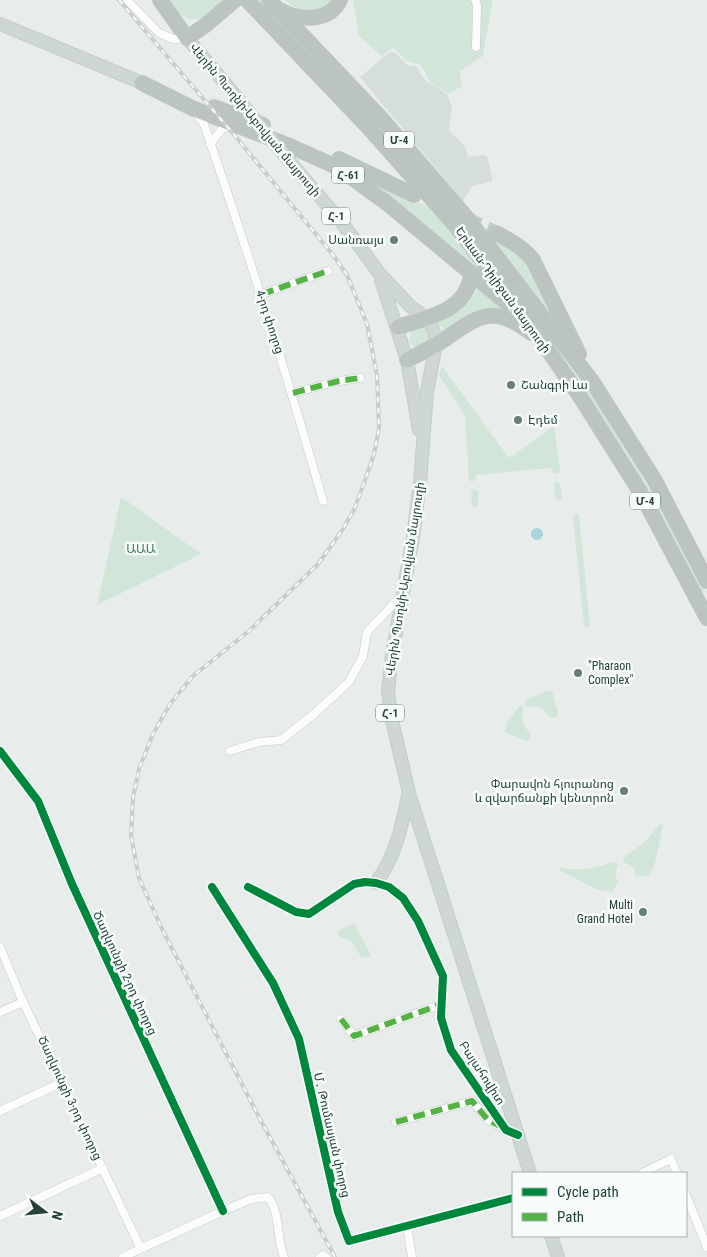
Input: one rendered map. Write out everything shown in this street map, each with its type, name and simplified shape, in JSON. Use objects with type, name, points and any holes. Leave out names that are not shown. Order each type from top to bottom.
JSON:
[{"type":"highway","points":[[186,38],[208,24],[235,0]]},
{"type":"highway","name":"Երևան-Դիլիջան մայրուղի","points":[[247,0],[368,127],[455,225],[524,317],[580,395],[639,490],[707,618]]},
{"type":"highway","points":[[272,4],[296,17],[313,17],[331,11],[338,5],[340,0]]},
{"type":"highway","name":"Հ-1","points":[[161,1],[186,38]]},
{"type":"highway","name":"Երևան-Դիլիջան մայրուղի","points":[[272,4],[380,118],[467,218],[592,381],[654,479],[707,581]]},
{"type":"highway","name":"Հ-61","points":[[142,83],[192,108],[290,146],[337,167],[388,204],[471,275],[524,317]]},
{"type":"highway","name":"Հ-61","points":[[142,83],[163,88],[278,131],[414,195]]},
{"type":"highway","points":[[496,233],[515,243],[534,260],[592,381]]},
{"type":"highway","points":[[398,327],[446,310],[460,302],[468,289],[471,275]]},
{"type":"highway","points":[[407,360],[465,325],[490,315],[509,318],[530,333],[544,347]]},
{"type":"main road","name":"Հ-61","points":[[0,24],[142,83]]},
{"type":"main road","name":"Վերին Պտղնի-Աբովյան մայրուղի","points":[[186,38],[343,224],[379,273],[432,326],[436,344],[427,392],[420,483],[413,537],[392,655],[388,691],[391,716],[409,793],[518,1135]]},
{"type":"main road","name":"Վերին Պտղնի-Աբովյան մայրուղի","points":[[379,273],[398,327],[407,360],[422,450]]},
{"type":"main road","points":[[376,883],[385,871],[395,849],[409,793]]},
{"type":"main road","name":"Հ-1","points":[[518,1135],[530,1172]]},
{"type":"main road","points":[[551,1237],[558,1257]]},
{"type":"street","points":[[127,0],[159,32],[173,39],[186,38]]},
{"type":"street","points":[[475,0],[477,5],[476,47]]},
{"type":"street","name":"4-րդ փողոց","points":[[192,108],[204,124],[262,294],[293,393],[323,501]]},
{"type":"street","points":[[210,144],[222,129],[233,125]]},
{"type":"street","points":[[262,294],[328,271]]},
{"type":"street","points":[[293,393],[339,381],[360,378]]},
{"type":"street","points":[[230,751],[259,742],[281,740],[314,714],[349,682],[363,656],[367,632],[403,595]]},
{"type":"street","name":"Ծաղկունքի 2-րդ փողոց","points":[[0,751],[38,801],[72,884],[222,1211]]},
{"type":"street","points":[[248,887],[296,912],[309,914],[354,884],[376,883]]},
{"type":"street","name":"Բալահովիտ","points":[[376,883],[389,888],[403,898],[418,921],[443,976],[441,1018],[451,1050],[506,1130]]},
{"type":"street","name":"Մ․ Թումասյան փողոց","points":[[212,888],[273,983],[299,1040],[338,1212],[349,1241],[512,1198]]},
{"type":"street","name":"Ծաղկունքի 3-րդ փողոց","points":[[0,947],[23,1002],[63,1082],[141,1249]]},
{"type":"street","points":[[0,1012],[23,1002]]},
{"type":"street","points":[[341,1019],[354,1036],[442,1004]]},
{"type":"street","points":[[0,1111],[63,1082]]},
{"type":"street","points":[[396,1122],[472,1101],[488,1120],[518,1135]]},
{"type":"street","points":[[644,1172],[671,1159],[677,1172]]},
{"type":"street","points":[[0,1216],[103,1168]]},
{"type":"street","points":[[123,1257],[222,1211],[257,1198],[268,1197],[274,1205],[280,1248],[284,1257]]},
{"type":"street","points":[[687,1197],[707,1246]]},
{"type":"street","points":[[407,1226],[412,1257]]},
{"type":"street","points":[[320,1257],[323,1255],[326,1257]]},
{"type":"shaded area","points":[[390,52],[395,53],[409,66],[416,66],[425,80],[447,94],[452,107],[449,130],[466,148],[468,157],[487,156],[493,181],[472,186],[463,201],[360,77]]},
{"type":"green space","points":[[170,0],[226,0],[201,19],[190,19],[180,14]]},
{"type":"green space","points":[[253,0],[260,0],[401,148],[571,365],[622,441],[681,543],[706,592],[701,594],[534,320]]},
{"type":"green space","points":[[285,0],[331,0],[320,9],[308,11],[296,8]]},
{"type":"green space","points":[[353,0],[493,0],[483,56],[460,71],[462,86],[449,94],[430,82],[421,65],[407,61],[393,47],[382,56],[359,36]]},
{"type":"green space","points":[[370,178],[431,208],[451,230],[498,292],[366,184]]},
{"type":"green space","points":[[503,241],[527,263],[568,340],[497,243]]},
{"type":"green space","points":[[477,284],[504,308],[487,309],[470,314],[455,323],[442,335],[442,328],[435,319],[462,308],[468,303],[476,291]]},
{"type":"green space","points":[[424,325],[434,337],[416,349],[409,341],[411,331]]},
{"type":"green space","points":[[442,366],[509,458],[554,426],[560,469],[558,473],[554,473],[551,468],[476,475],[475,481],[469,481],[465,416],[439,375]]},
{"type":"green space","points":[[557,482],[560,484],[562,498],[558,501],[555,498],[554,484]]},
{"type":"green space","points":[[474,489],[478,491],[478,505],[475,508],[472,505],[471,491]]},
{"type":"green space","name":"ԱԱԱ","points":[[121,497],[201,554],[97,605]]},
{"type":"green space","points":[[576,514],[579,515],[590,627],[587,628],[584,625],[573,517]]},
{"type":"green space","points":[[552,691],[558,712],[555,718],[548,716],[542,708],[526,707],[524,702]]},
{"type":"green space","points":[[521,705],[524,709],[523,723],[531,734],[529,740],[526,741],[504,732],[508,720]]},
{"type":"green space","points":[[660,824],[663,825],[652,871],[648,875],[636,877],[633,867],[630,864],[624,863],[623,858],[645,842]]},
{"type":"green space","points":[[612,862],[618,866],[615,873],[618,882],[612,892],[596,889],[559,870],[561,868],[587,869]]},
{"type":"green space","points":[[354,923],[371,955],[370,957],[362,957],[351,942],[340,937],[337,932]]},
{"type":"water","points":[[535,528],[539,528],[543,534],[539,540],[535,540],[531,536],[531,532]]},
{"type":"tunnel","points":[[466,219],[496,233]]},
{"type":"railway","points":[[119,0],[236,137],[333,255],[347,275],[367,324],[377,375],[379,428],[374,454],[354,510],[318,564],[249,631],[193,676],[170,704],[153,734],[139,769],[133,798],[131,835],[139,878],[163,931],[261,1121],[335,1257]]},
{"type":"marked path","points":[[262,294],[328,271]]},
{"type":"marked path","points":[[293,393],[339,381],[360,378]]},
{"type":"marked path","points":[[341,1019],[354,1036],[442,1004]]},
{"type":"marked path","points":[[396,1122],[472,1101],[488,1120],[502,1127]]},
{"type":"cycle path","points":[[0,751],[38,801],[72,884],[223,1211]]},
{"type":"cycle path","points":[[248,887],[296,912],[309,914],[354,884],[365,882],[389,887],[403,898],[418,921],[443,976],[441,1018],[451,1050],[506,1130],[518,1135]]},
{"type":"cycle path","points":[[212,887],[273,983],[299,1039],[338,1212],[349,1241],[512,1198]]},
{"type":"place","name":"Սանռայս","points":[[394,240]]},
{"type":"place","name":"Շանգրի Լա","points":[[511,385]]},
{"type":"place","name":"Էդեմ","points":[[518,420]]},
{"type":"place","name":"\"Pharaon Complex\"","points":[[578,673]]},
{"type":"place","name":"Փարավոն հյուրանոց և զվարճանքի կենտրոն","points":[[624,791]]},
{"type":"place","name":"Multi Grand Hotel","points":[[643,912]]}]
